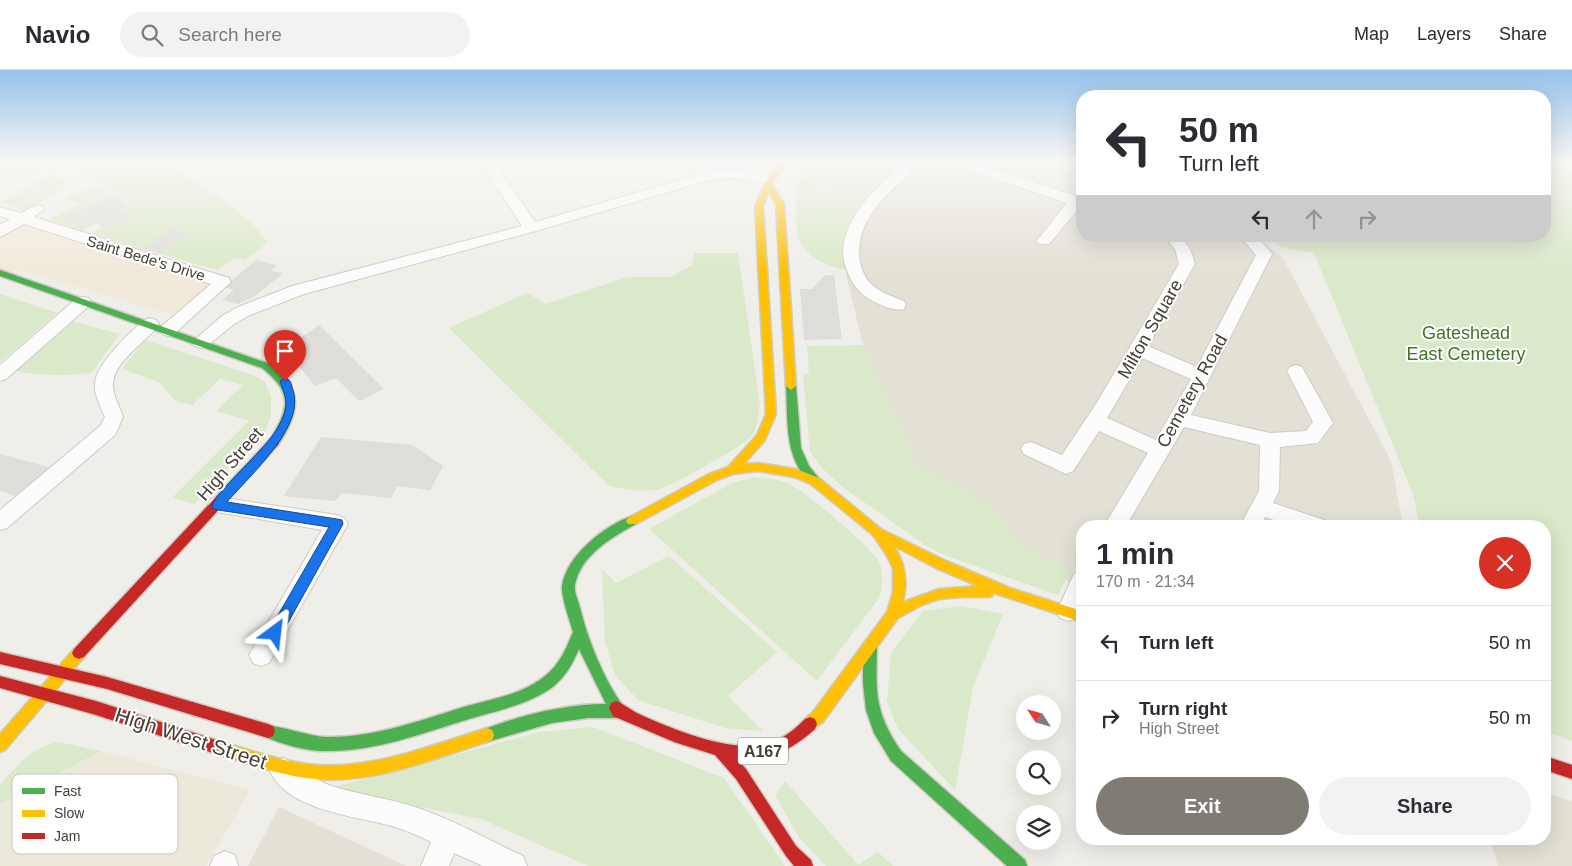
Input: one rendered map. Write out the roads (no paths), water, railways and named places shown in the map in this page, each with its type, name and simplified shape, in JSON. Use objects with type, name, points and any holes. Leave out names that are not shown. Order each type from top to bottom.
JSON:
[{"type":"main road","points":[[732,470],[763,437],[768,428],[771,414],[759,206],[762,199]]},
{"type":"main road","points":[[778,199],[780,204],[795,448],[804,468],[815,481]]},
{"type":"main road","name":"High Street","points":[[0,273],[271,367],[285,381],[291,399],[290,411],[285,424],[274,441],[218,505],[103,626],[0,745]]},
{"type":"main road","name":"A167","points":[[758,467],[779,469],[796,473],[815,481],[877,532],[892,553],[899,568],[898,592],[893,614],[818,717],[796,737],[776,748],[761,752],[720,750],[653,728],[618,712],[602,684],[579,634],[568,586],[576,568],[588,551],[618,528],[713,477],[732,470],[758,467]]},
{"type":"main road","points":[[877,532],[940,564],[1007,593],[1076,614]]},
{"type":"main road","points":[[893,614],[918,599],[936,592],[955,589],[1007,593]]},
{"type":"main road","name":"High West Street","points":[[0,658],[107,684],[304,742],[321,744],[368,742],[511,700],[532,691],[553,678],[562,667],[579,634]]},
{"type":"main road","points":[[870,647],[870,678],[874,716],[881,733],[896,756],[1019,866]]},
{"type":"main road","name":"High West Street","points":[[0,682],[96,708],[277,766]]},
{"type":"main road","points":[[277,766],[318,772],[365,770],[552,716],[588,711],[618,712]]},
{"type":"main road","name":"A167","points":[[720,750],[741,774],[791,851],[805,866]]},
{"type":"main road","points":[[1551,765],[1572,772]]},
{"type":"street","points":[[512,199],[531,228]]},
{"type":"street","points":[[201,342],[228,320],[278,297],[630,199]]},
{"type":"street","points":[[876,199],[860,220],[852,238],[850,256],[862,285],[871,293],[898,305]]},
{"type":"street","points":[[1044,241],[1076,206]]},
{"type":"street","points":[[0,232],[37,209]]},
{"type":"street","name":"Saint Bede's Drive","points":[[0,211],[20,219],[222,282],[159,327]]},
{"type":"street","name":"Milton Square","points":[[1031,449],[1066,466],[1095,421],[1187,264],[1186,254],[1178,242]]},
{"type":"street","name":"Cemetery Road","points":[[1119,520],[1179,419],[1264,254],[1253,242]]},
{"type":"street","points":[[0,375],[83,302]]},
{"type":"street","points":[[0,522],[108,430],[114,417],[104,381],[123,351],[159,327]]},
{"type":"street","points":[[1138,349],[1201,376]]},
{"type":"street","points":[[1179,419],[1270,440],[1312,438],[1322,423],[1296,371]]},
{"type":"street","points":[[1095,421],[1160,450]]},
{"type":"street","points":[[1253,520],[1269,491],[1270,440]]},
{"type":"street","points":[[218,505],[337,524],[261,655]]},
{"type":"street","points":[[1260,507],[1300,520]]},
{"type":"street","name":"High West Street","points":[[277,766],[298,784],[330,799],[401,815],[420,822],[513,866]]},
{"type":"street","points":[[435,866],[448,835]]},
{"type":"park label","name":"Gateshead East Cemetery","points":[[1466,343]]}]
